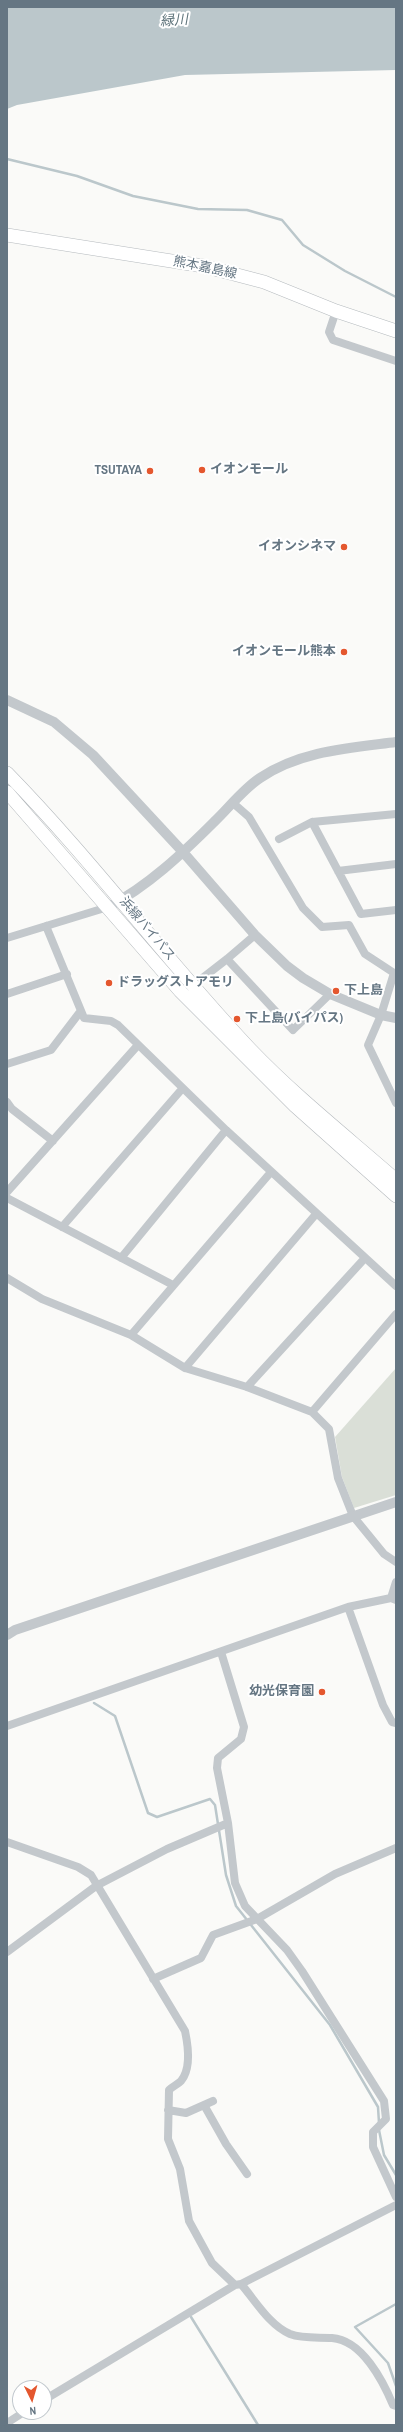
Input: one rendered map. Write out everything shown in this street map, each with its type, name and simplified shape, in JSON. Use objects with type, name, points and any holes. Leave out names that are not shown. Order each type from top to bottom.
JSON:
[{"type":"main road","name":"熊本嘉島線","points":[[7,235],[203,266],[264,282],[336,311],[396,331]]},
{"type":"main road","name":"浜線バイパス","points":[[7,773],[49,816],[194,986],[251,1049],[295,1091],[396,1180]]},
{"type":"main road","name":"浜線バイパス","points":[[7,792],[180,991],[295,1106],[396,1196]]},
{"type":"street","points":[[336,311],[328,332],[333,340],[396,361]]},
{"type":"street","points":[[7,700],[54,722],[93,755],[183,852],[255,935],[287,966],[303,978],[330,994],[381,1015],[396,1018]]},
{"type":"street","points":[[7,938],[108,907],[122,900],[183,852],[260,778],[287,764],[318,753],[396,742]]},
{"type":"street","points":[[233,803],[249,816],[303,908],[322,927],[348,925],[365,954],[394,973],[381,1015],[368,1046],[396,1103]]},
{"type":"street","points":[[279,839],[312,822],[396,814]]},
{"type":"street","points":[[312,822],[361,914],[396,910]]},
{"type":"street","points":[[338,871],[396,864]]},
{"type":"street","points":[[46,926],[67,974],[80,1012],[88,1020],[111,1021],[316,1214],[396,1286]]},
{"type":"street","points":[[180,991],[194,986],[228,960],[255,935]]},
{"type":"street","points":[[228,960],[293,1030],[330,994]]},
{"type":"street","points":[[7,994],[67,974]]},
{"type":"street","points":[[7,1064],[51,1050],[80,1012]]},
{"type":"street","points":[[7,1192],[138,1045]]},
{"type":"street","points":[[62,1227],[182,1089]]},
{"type":"street","points":[[7,1102],[10,1111],[53,1141]]},
{"type":"street","points":[[121,1258],[226,1130]]},
{"type":"street","points":[[131,1335],[271,1172]]},
{"type":"street","points":[[7,1198],[173,1285]]},
{"type":"street","points":[[184,1368],[316,1214]]},
{"type":"street","points":[[247,1387],[364,1258]]},
{"type":"street","points":[[7,1278],[42,1299],[131,1335],[184,1368],[247,1387],[312,1412],[329,1429],[338,1478],[353,1516],[384,1554],[396,1562]]},
{"type":"street","points":[[312,1412],[396,1314]]},
{"type":"street","points":[[7,1635],[15,1630],[396,1502]]},
{"type":"street","points":[[7,1726],[348,1608],[393,1599],[396,1582]]},
{"type":"street","points":[[348,1608],[383,1705],[392,1722],[396,1723]]},
{"type":"street","points":[[221,1652],[244,1728],[241,1739],[218,1758],[217,1768],[228,1823],[235,1883],[245,1906],[287,1950],[302,1971],[384,2102],[386,2120],[373,2132],[373,2147],[396,2198]]},
{"type":"street","points":[[7,1952],[96,1886],[167,1849],[228,1823]]},
{"type":"street","points":[[7,1842],[78,1866],[91,1875],[96,1886],[185,2031],[188,2046],[185,2072],[181,2081],[169,2090],[168,2139],[180,2169],[188,2220],[212,2264],[238,2284],[274,2323],[289,2333],[299,2337],[334,2338],[344,2340],[368,2361],[377,2372],[395,2405]]},
{"type":"street","points":[[153,1979],[201,1958],[213,1935],[257,1919],[336,1874],[396,1848]]},
{"type":"street","points":[[168,2110],[186,2113],[214,2100]]},
{"type":"street","points":[[204,2105],[226,2144],[247,2174]]},
{"type":"street","points":[[52,2395],[238,2284],[396,2205]]},
{"type":"shaded area","points":[[396,1368],[396,1495],[354,1508],[342,1477],[335,1437]]},
{"type":"water","name":"緑川","points":[[7,7],[396,7],[396,70],[185,75],[17,105],[7,109]]},
{"type":"waterway","points":[[7,159],[77,176],[133,196],[198,209],[247,210],[282,220],[303,245],[345,271],[396,297]]},
{"type":"waterway","points":[[94,1703],[115,1716],[148,1813],[157,1817],[210,1799],[215,1805],[226,1875],[236,1906],[330,2025],[378,2107],[379,2123]]},
{"type":"waterway","points":[[379,2130],[384,2155],[396,2175]]},
{"type":"waterway","points":[[396,2304],[355,2327],[388,2363],[396,2386]]},
{"type":"waterway","points":[[191,2317],[258,2425]]},
{"type":"place","name":"イオンモール","points":[[202,470]]},
{"type":"place","name":"TSUTAYA","points":[[150,471]]},
{"type":"place","name":"イオンシネマ","points":[[344,547]]},
{"type":"place","name":"イオンモール熊本","points":[[344,652]]},
{"type":"place","name":"ドラッグストアモリ","points":[[109,983]]},
{"type":"place","name":"下上島","points":[[336,991]]},
{"type":"place","name":"下上島(バイパス)","points":[[237,1019]]},
{"type":"place","name":"幼光保育園","points":[[322,1692]]}]
